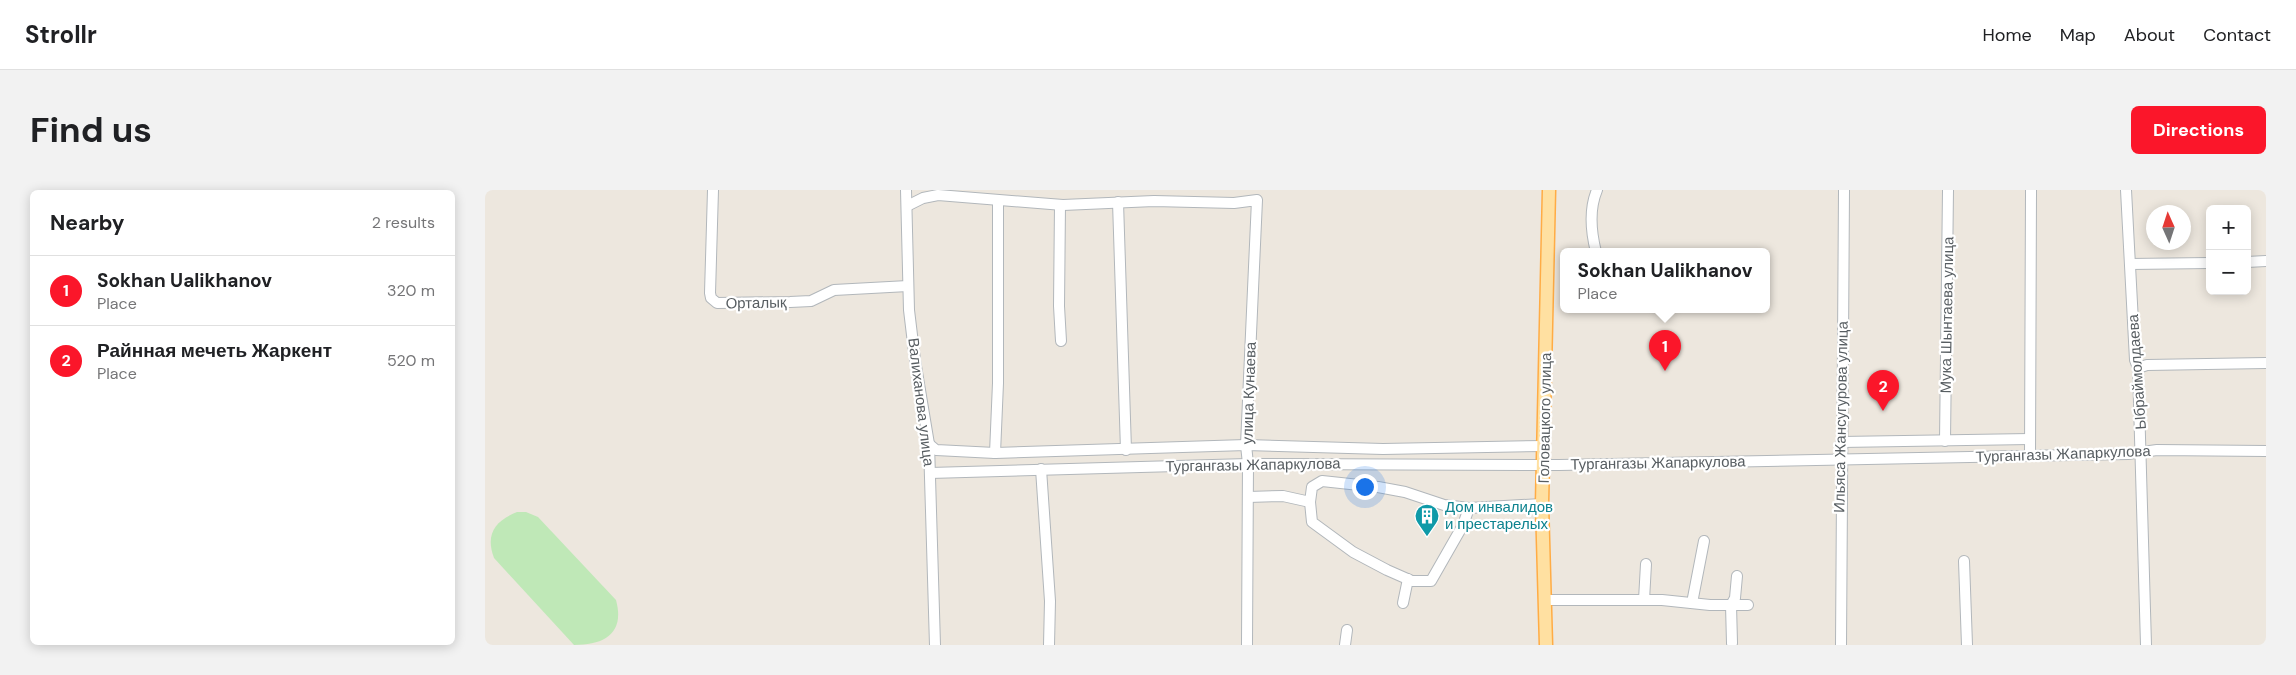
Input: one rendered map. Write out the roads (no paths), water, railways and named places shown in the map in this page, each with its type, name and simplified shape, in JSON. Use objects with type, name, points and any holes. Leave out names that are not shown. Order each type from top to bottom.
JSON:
[{"type":"main road","name":"Головацкого улица","points":[[1546,645],[1542,504],[1545,464],[1549,190]]},
{"type":"street","name":"Орталық","points":[[713,190],[711,298],[717,303],[790,302],[811,300],[834,290],[908,286]]},
{"type":"street","name":"Валиханова улица","points":[[906,190],[908,286],[915,360],[929,444],[935,645]]},
{"type":"street","points":[[1595,248],[1592,241],[1592,198],[1597,190]]},
{"type":"street","name":"Ильяса Жансугурова улица","points":[[1841,645],[1844,190]]},
{"type":"street","name":"Мука Шынтаева улица","points":[[1945,441],[1948,190]]},
{"type":"street","points":[[2030,456],[2031,190]]},
{"type":"street","name":"Ыбраймолдаева","points":[[2126,190],[2141,452],[2146,645]]},
{"type":"street","points":[[907,206],[923,198],[938,195],[1061,205],[1118,202],[1126,450]]},
{"type":"street","name":"улица Кунаева","points":[[1118,202],[1234,203],[1257,200],[1246,446],[1248,464],[1247,645]]},
{"type":"street","points":[[995,453],[998,383],[998,201]]},
{"type":"street","points":[[1061,205],[1059,306],[1061,341]]},
{"type":"street","points":[[2251,262],[2266,262]]},
{"type":"street","points":[[2130,264],[2206,263]]},
{"type":"street","points":[[2137,368],[2147,365],[2266,363]]},
{"type":"street","points":[[1841,442],[2030,439]]},
{"type":"street","name":"Тургангазы Жапаркулова","points":[[929,444],[936,450],[995,453],[1246,446],[1383,449],[1545,446]]},
{"type":"street","name":"Тургангазы Жапаркулова","points":[[930,473],[1248,464],[1545,464],[2266,451]]},
{"type":"street","points":[[1041,469],[1050,602],[1049,645]]},
{"type":"street","points":[[1469,508],[1463,525],[1431,581],[1408,579],[1353,552],[1312,522],[1310,502],[1312,486],[1322,481],[1337,481],[1405,492],[1444,505],[1469,508],[1542,504]]},
{"type":"street","points":[[1248,497],[1283,496],[1310,502]]},
{"type":"street","points":[[1692,603],[1704,541]]},
{"type":"street","points":[[1964,561],[1967,645]]},
{"type":"street","points":[[1644,600],[1646,564]]},
{"type":"street","points":[[1732,643],[1731,605],[1735,598],[1737,576]]},
{"type":"street","points":[[1403,603],[1408,579]]},
{"type":"street","points":[[1545,600],[1644,600],[1748,605]]},
{"type":"street","points":[[1345,645],[1347,630]]},
{"type":"place","name":"Sokhan Ualikhanov","points":[[1665,371]]},
{"type":"place","name":"Райнная мечеть Жаркент","points":[[1883,411]]},
{"type":"place","name":"Дом инвалидов и престарелых","points":[[1427,537]]}]
